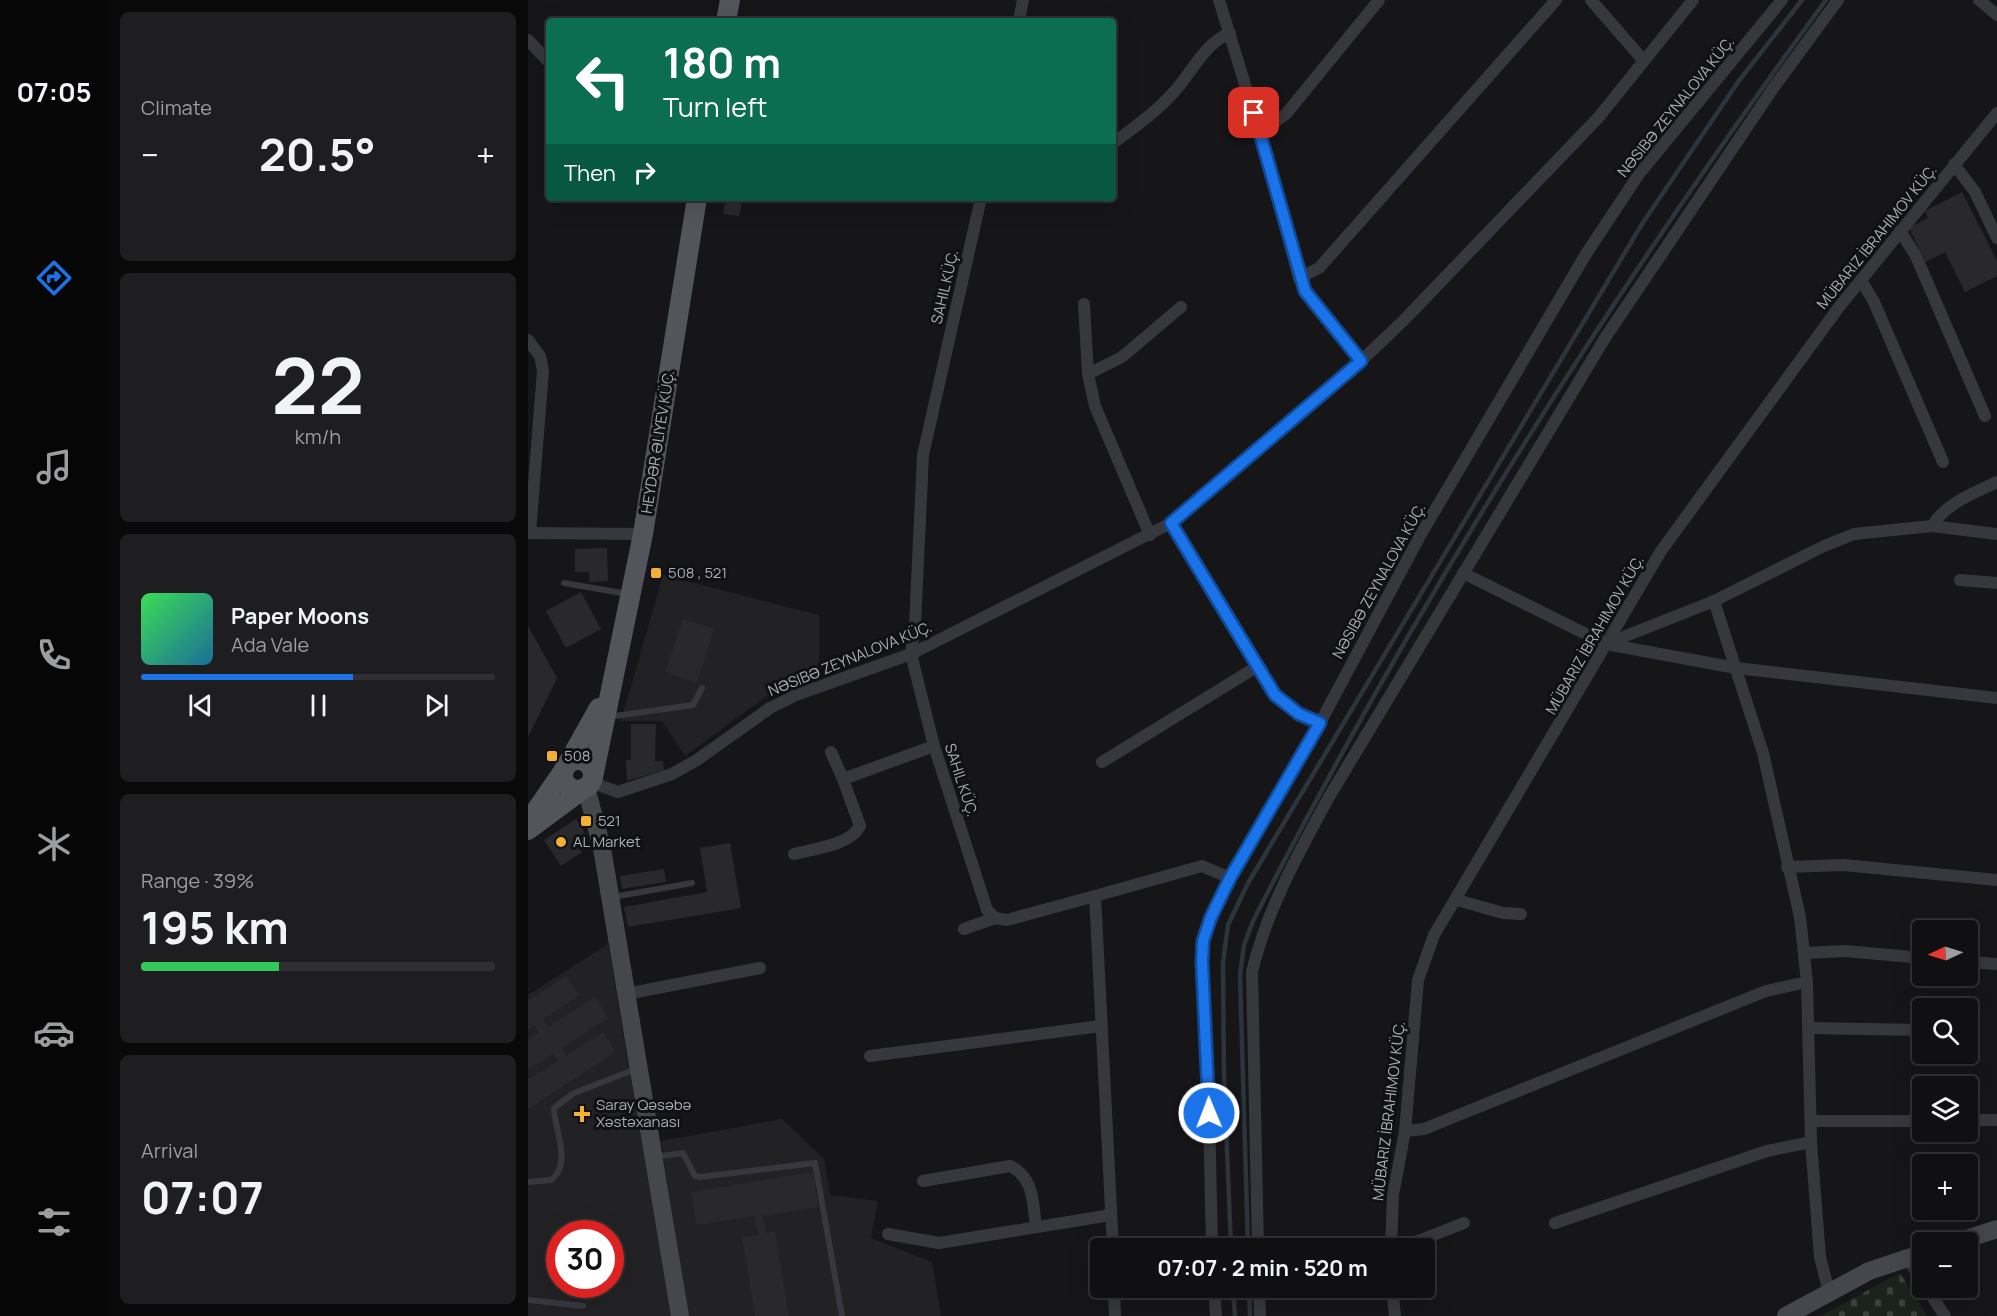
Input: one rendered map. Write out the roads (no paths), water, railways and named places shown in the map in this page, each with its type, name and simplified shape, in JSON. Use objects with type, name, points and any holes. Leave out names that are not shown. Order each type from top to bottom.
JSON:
[{"type":"main road","points":[[727,18],[730,0]]},
{"type":"main road","name":"HEYDƏR ƏLIYEV KÜÇ.","points":[[611,684],[644,534],[698,201]]},
{"type":"main road","points":[[528,830],[590,782],[611,684]]},
{"type":"main road","points":[[528,822],[565,767],[611,684]]},
{"type":"main road","points":[[565,767],[565,782],[569,787],[574,789],[590,782]]},
{"type":"street","points":[[1020,18],[1023,0]]},
{"type":"street","points":[[1220,0],[1260,133],[1299,278],[1314,305],[1361,361]]},
{"type":"street","points":[[1260,133],[1286,114],[1379,0]]},
{"type":"street","points":[[1299,278],[1319,268],[1556,0]]},
{"type":"street","points":[[1591,0],[1644,61]]},
{"type":"street","name":"NƏSIBƏ ZEYNALOVA KÜÇ.","points":[[590,782],[618,792],[672,774],[770,708],[796,695],[910,654],[1171,523],[1361,361],[1598,118],[1692,0]]},
{"type":"street","name":"NƏSIBƏ ZEYNALOVA KÜÇ.","points":[[1212,1238],[1208,1066],[1202,962],[1203,941],[1211,917],[1230,878],[1320,723],[1420,534],[1586,255],[1639,174],[1782,0]]},
{"type":"street","points":[[1258,1238],[1252,972],[1261,936],[1288,873],[1329,797],[1548,430],[1662,251],[1774,87],[1838,0]]},
{"type":"street","points":[[1979,0],[1997,15]]},
{"type":"street","points":[[1116,141],[1153,113],[1175,92],[1211,43],[1230,33]]},
{"type":"street","points":[[528,40],[546,59]]},
{"type":"street","name":"MÜBARIZ İBRAHIMOV KÜÇ.","points":[[1391,1238],[1394,1195],[1405,1131],[1418,980],[1434,935],[1457,900],[1661,551],[1730,454],[1861,280],[1997,113]]},
{"type":"street","points":[[1954,164],[1975,192],[1997,238]]},
{"type":"street","name":"SAHIL KÜÇ.","points":[[980,201],[923,455],[915,625],[910,654],[934,746],[987,910],[995,918]]},
{"type":"street","points":[[1900,231],[1916,256],[1984,416]]},
{"type":"street","points":[[1861,280],[1874,302],[1943,462]]},
{"type":"street","points":[[1084,304],[1088,374],[1095,406],[1150,535]]},
{"type":"street","points":[[1088,374],[1122,357],[1181,307]]},
{"type":"street","points":[[528,340],[540,356],[543,371],[529,533],[644,534]]},
{"type":"street","points":[[1932,526],[1938,516],[1957,502],[1997,482]]},
{"type":"street","points":[[1171,523],[1275,695],[1287,706],[1320,723]]},
{"type":"street","points":[[1606,644],[1714,601],[1824,546],[1854,534],[1932,526],[1997,534]]},
{"type":"street","points":[[1463,573],[1606,644],[1736,668],[1997,698]]},
{"type":"street","points":[[1960,579],[1997,584]]},
{"type":"street","points":[[1714,601],[1763,753],[1805,953],[1811,1142],[1820,1257],[1829,1292]]},
{"type":"street","points":[[1102,762],[1258,666]]},
{"type":"street","points":[[843,779],[934,746]]},
{"type":"street","points":[[794,854],[846,840],[855,834],[860,826],[831,752]]},
{"type":"street","points":[[590,782],[680,1316]]},
{"type":"street","points":[[1787,867],[1844,865],[1997,880]]},
{"type":"street","points":[[964,929],[995,918],[1007,920],[1202,866],[1230,878]]},
{"type":"street","points":[[1095,896],[1113,1238]]},
{"type":"street","points":[[1457,900],[1503,913],[1521,914]]},
{"type":"street","points":[[1805,953],[1845,951],[1912,957]]},
{"type":"street","points":[[1978,963],[1997,964]]},
{"type":"street","points":[[626,994],[760,968]]},
{"type":"street","points":[[1405,1131],[1424,1129],[1766,991],[1807,982]]},
{"type":"street","points":[[870,1056],[1101,1026]]},
{"type":"street","points":[[1809,1028],[1912,1030]]},
{"type":"street","points":[[1978,1120],[1997,1120]]},
{"type":"street","points":[[1811,1121],[1912,1121]]},
{"type":"street","points":[[1555,1223],[1767,1151],[1811,1142]]},
{"type":"street","points":[[923,1181],[1010,1166],[1020,1170],[1030,1185],[1036,1227]]},
{"type":"street","points":[[888,1234],[939,1244],[1112,1215]]},
{"type":"street","points":[[1426,1238],[1464,1223]]},
{"type":"street","points":[[1978,1235],[1997,1229]]},
{"type":"street","points":[[1786,1316],[1869,1271],[1912,1257]]},
{"type":"street","points":[[1114,1298],[1115,1316]]},
{"type":"street","points":[[1215,1298],[1216,1316]]},
{"type":"street","points":[[1259,1298],[1260,1316]]},
{"type":"street","points":[[1393,1298],[1395,1316]]},
{"type":"street","points":[[1933,1298],[1945,1316]]},
{"type":"lane","points":[[564,583],[632,595]]},
{"type":"lane","points":[[604,718],[693,705],[702,688]]},
{"type":"lane","points":[[609,898],[692,883]]},
{"type":"lane","points":[[528,1182],[551,1180],[560,1168],[561,1141],[554,1108],[574,1093],[638,1068]]},
{"type":"lane","points":[[654,1157],[683,1153],[690,1170],[695,1176],[700,1177],[815,1163],[842,1316]]},
{"type":"lane","points":[[528,1300],[583,1306]]},
{"type":"waterway","points":[[1231,1238],[1224,1076],[1223,963],[1228,925],[1248,883],[1642,224],[1738,82],[1802,0]]},
{"type":"waterway","points":[[1248,1238],[1240,975],[1244,945],[1253,921],[1382,682],[1521,449],[1669,222],[1826,0]]},
{"type":"waterway","points":[[1234,1298],[1235,1316]]},
{"type":"waterway","points":[[1249,1298],[1250,1316]]},
{"type":"place","name":"508 , 521","points":[[656,573]]},
{"type":"place","name":"508","points":[[552,756]]},
{"type":"place","name":"521","points":[[586,821]]},
{"type":"place","name":"AL Market","points":[[561,842]]},
{"type":"place","name":"Saray Qəsəbə Xəstəxanası","points":[[582,1114]]}]
